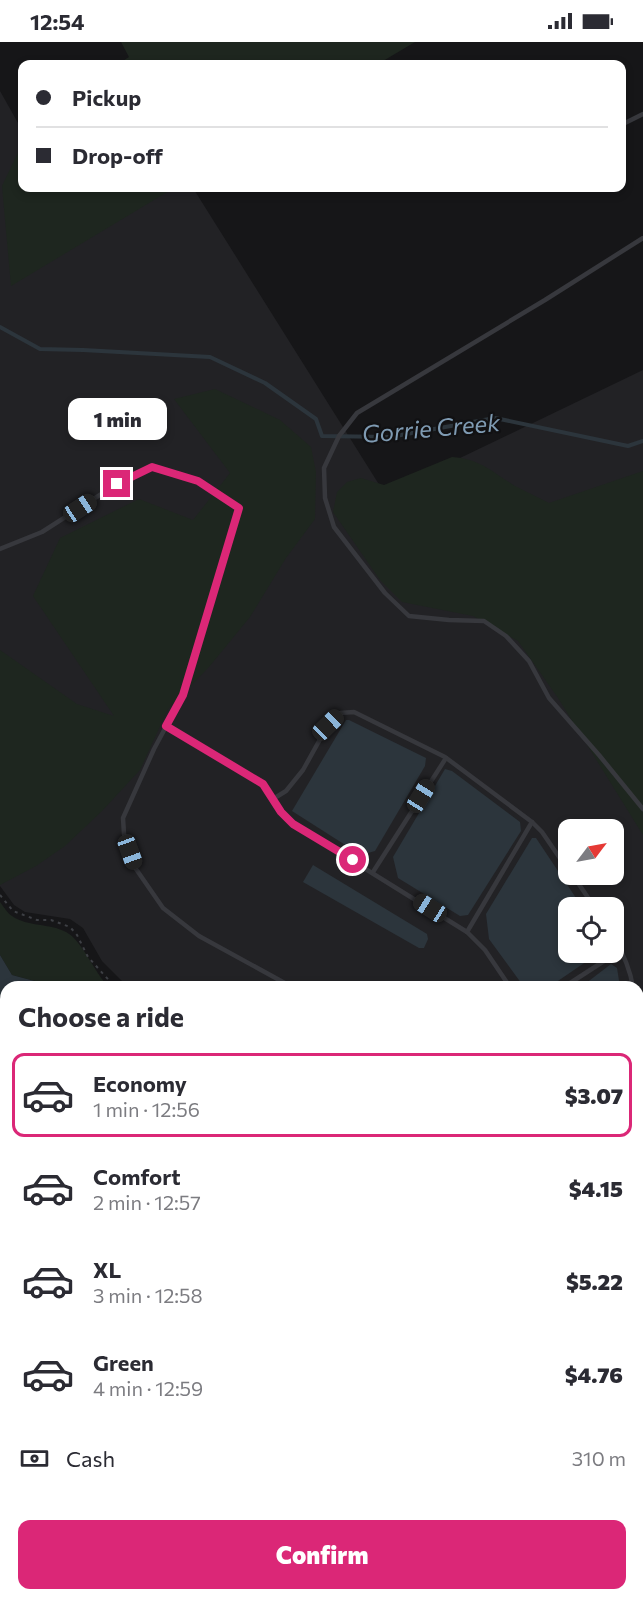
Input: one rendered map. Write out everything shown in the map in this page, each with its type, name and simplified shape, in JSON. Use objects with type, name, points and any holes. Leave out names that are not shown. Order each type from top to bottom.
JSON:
[{"type":"lane","points":[[626,122],[643,114]]},
{"type":"lane","points":[[643,238],[545,300],[357,412],[339,436],[324,468],[326,498],[334,527],[385,593],[409,616],[484,621],[506,636],[529,661],[549,698],[643,809]]},
{"type":"lane","points":[[0,549],[42,532],[117,484],[152,467],[198,481],[239,508],[183,695],[123,818],[124,834],[136,869],[163,908],[199,936],[281,981]]},
{"type":"lane","points":[[273,799],[286,791],[303,770],[328,725],[340,713],[354,712],[446,758],[532,822],[558,855]]},
{"type":"lane","points":[[166,726],[263,784],[281,812],[293,824],[467,932],[485,950],[506,981]]},
{"type":"lane","points":[[373,872],[446,758]]},
{"type":"lane","points":[[467,932],[532,822]]},
{"type":"lane","points":[[624,958],[632,981]]},
{"type":"lane","points":[[573,981],[601,963]]},
{"type":"path","points":[[0,895],[13,911],[37,920],[51,921],[70,927],[77,935],[88,957],[110,981]]},
{"type":"shaded area","points":[[121,42],[415,42],[385,60],[124,60],[129,57]]},
{"type":"shaded area","points":[[0,91],[18,123],[18,192],[196,192],[385,494],[643,370],[643,981],[122,981],[102,961],[83,928],[70,919],[25,912],[14,905],[0,886]]},
{"type":"shaded area","points":[[18,152],[18,192],[167,192],[11,286],[2,186]]},
{"type":"shaded area","points":[[215,389],[280,420],[311,447],[316,472],[315,519],[286,558],[250,617],[209,667],[168,709],[140,770],[65,846],[36,866],[0,885],[0,650],[77,704],[114,716],[33,596],[60,538],[139,499],[193,520],[230,473],[174,399]]},
{"type":"shaded area","points":[[452,457],[479,463],[515,486],[549,503],[643,471],[643,835],[558,698],[518,641],[473,616],[402,602],[380,580],[333,512],[337,492],[347,482],[361,478],[384,485]]},
{"type":"shaded area","points":[[346,720],[426,758],[425,766],[375,851],[361,855],[292,811]]},
{"type":"shaded area","points":[[445,769],[452,771],[520,822],[521,831],[468,915],[460,916],[398,878],[393,857]]},
{"type":"shaded area","points":[[532,838],[536,838],[558,871],[558,885],[567,885],[575,897],[558,897],[558,963],[584,963],[558,981],[520,981],[489,939],[486,914]]},
{"type":"shaded area","points":[[313,865],[427,934],[428,939],[424,948],[419,948],[303,882]]},
{"type":"shaded area","points":[[0,902],[12,916],[18,919],[53,927],[72,936],[104,981],[34,981],[12,975],[0,955]]},
{"type":"shaded area","points":[[0,955],[12,975],[34,981],[0,981]]},
{"type":"shaded area","points":[[611,964],[617,968],[619,981],[589,981]]},
{"type":"waterway","name":"Gorrie Creek","points":[[0,327],[40,349],[210,357],[265,383],[316,419],[322,436],[390,437],[495,418],[628,446],[643,441]]},
{"type":"route","points":[[117,484],[152,467],[198,481],[239,508],[183,695],[166,726],[263,784],[281,812],[293,824],[353,860]]}]
